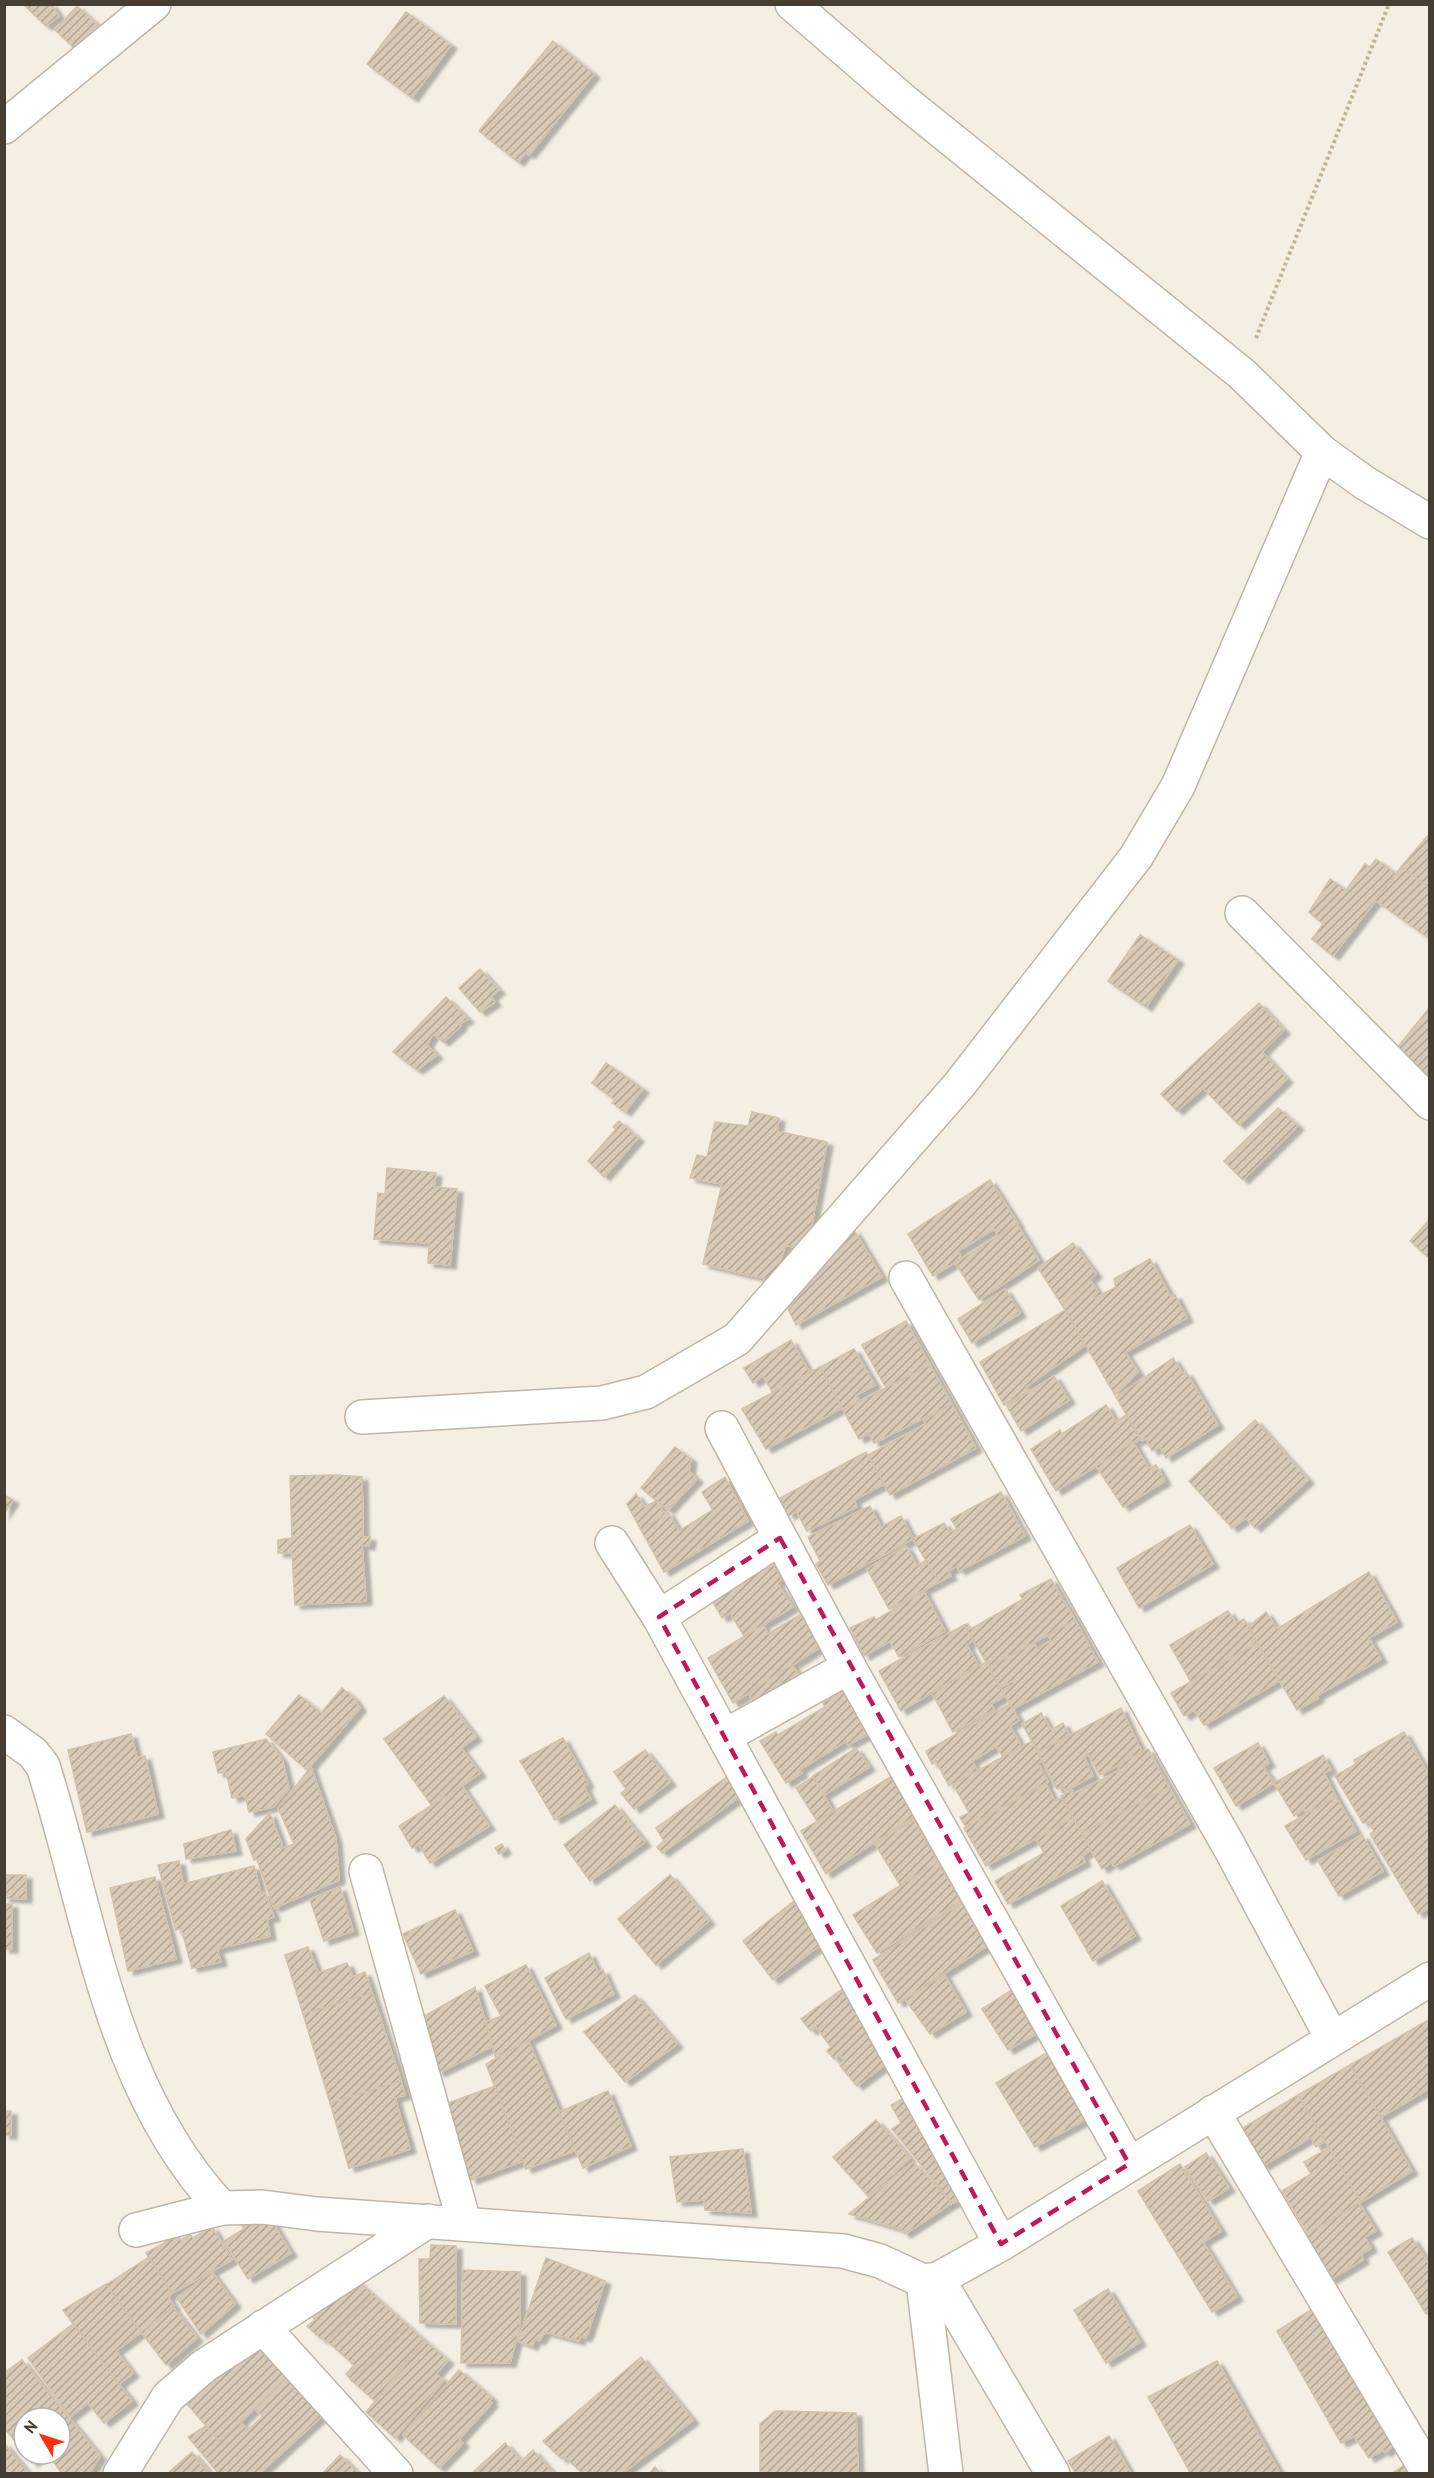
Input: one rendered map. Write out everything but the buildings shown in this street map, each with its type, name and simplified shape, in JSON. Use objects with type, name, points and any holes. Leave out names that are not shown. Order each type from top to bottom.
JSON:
[{"type":"street","points":[[4,127],[154,4]]},
{"type":"street","points":[[792,6],[904,100],[1242,374],[1322,452],[1365,483],[1430,522]]},
{"type":"street","points":[[362,1417],[602,1402],[646,1392],[737,1339],[960,1084],[1136,857],[1178,786],[1322,452]]},
{"type":"street","points":[[1242,913],[1430,1103]]},
{"type":"street","points":[[906,1278],[1230,1848],[1332,2038]]},
{"type":"street","points":[[722,1428],[849,1667],[1129,2164]]},
{"type":"street","points":[[659,1617],[780,1538]]},
{"type":"street","points":[[612,1543],[659,1617],[1001,2244]]},
{"type":"street","points":[[725,1736],[849,1667]]},
{"type":"street","points":[[4,1732],[33,1753],[43,1767],[95,1948],[138,2082],[154,2113],[196,2180],[222,2208]]},
{"type":"street","points":[[366,1871],[464,2222]]},
{"type":"street","points":[[931,2280],[1001,2244],[1430,1979]]},
{"type":"street","points":[[1213,2112],[1429,2474]]},
{"type":"street","points":[[136,2230],[222,2208],[262,2207],[317,2214],[464,2222],[843,2251],[880,2261],[931,2280],[1053,2474]]},
{"type":"street","points":[[120,2474],[168,2397],[204,2366],[429,2221]]},
{"type":"street","points":[[931,2280],[946,2474]]},
{"type":"street","points":[[263,2327],[396,2474]]},
{"type":"path","points":[[1242,374],[1389,4]]},
{"type":"highlighted area","points":[[780,1538],[1129,2164],[1001,2244],[659,1617]]}]
